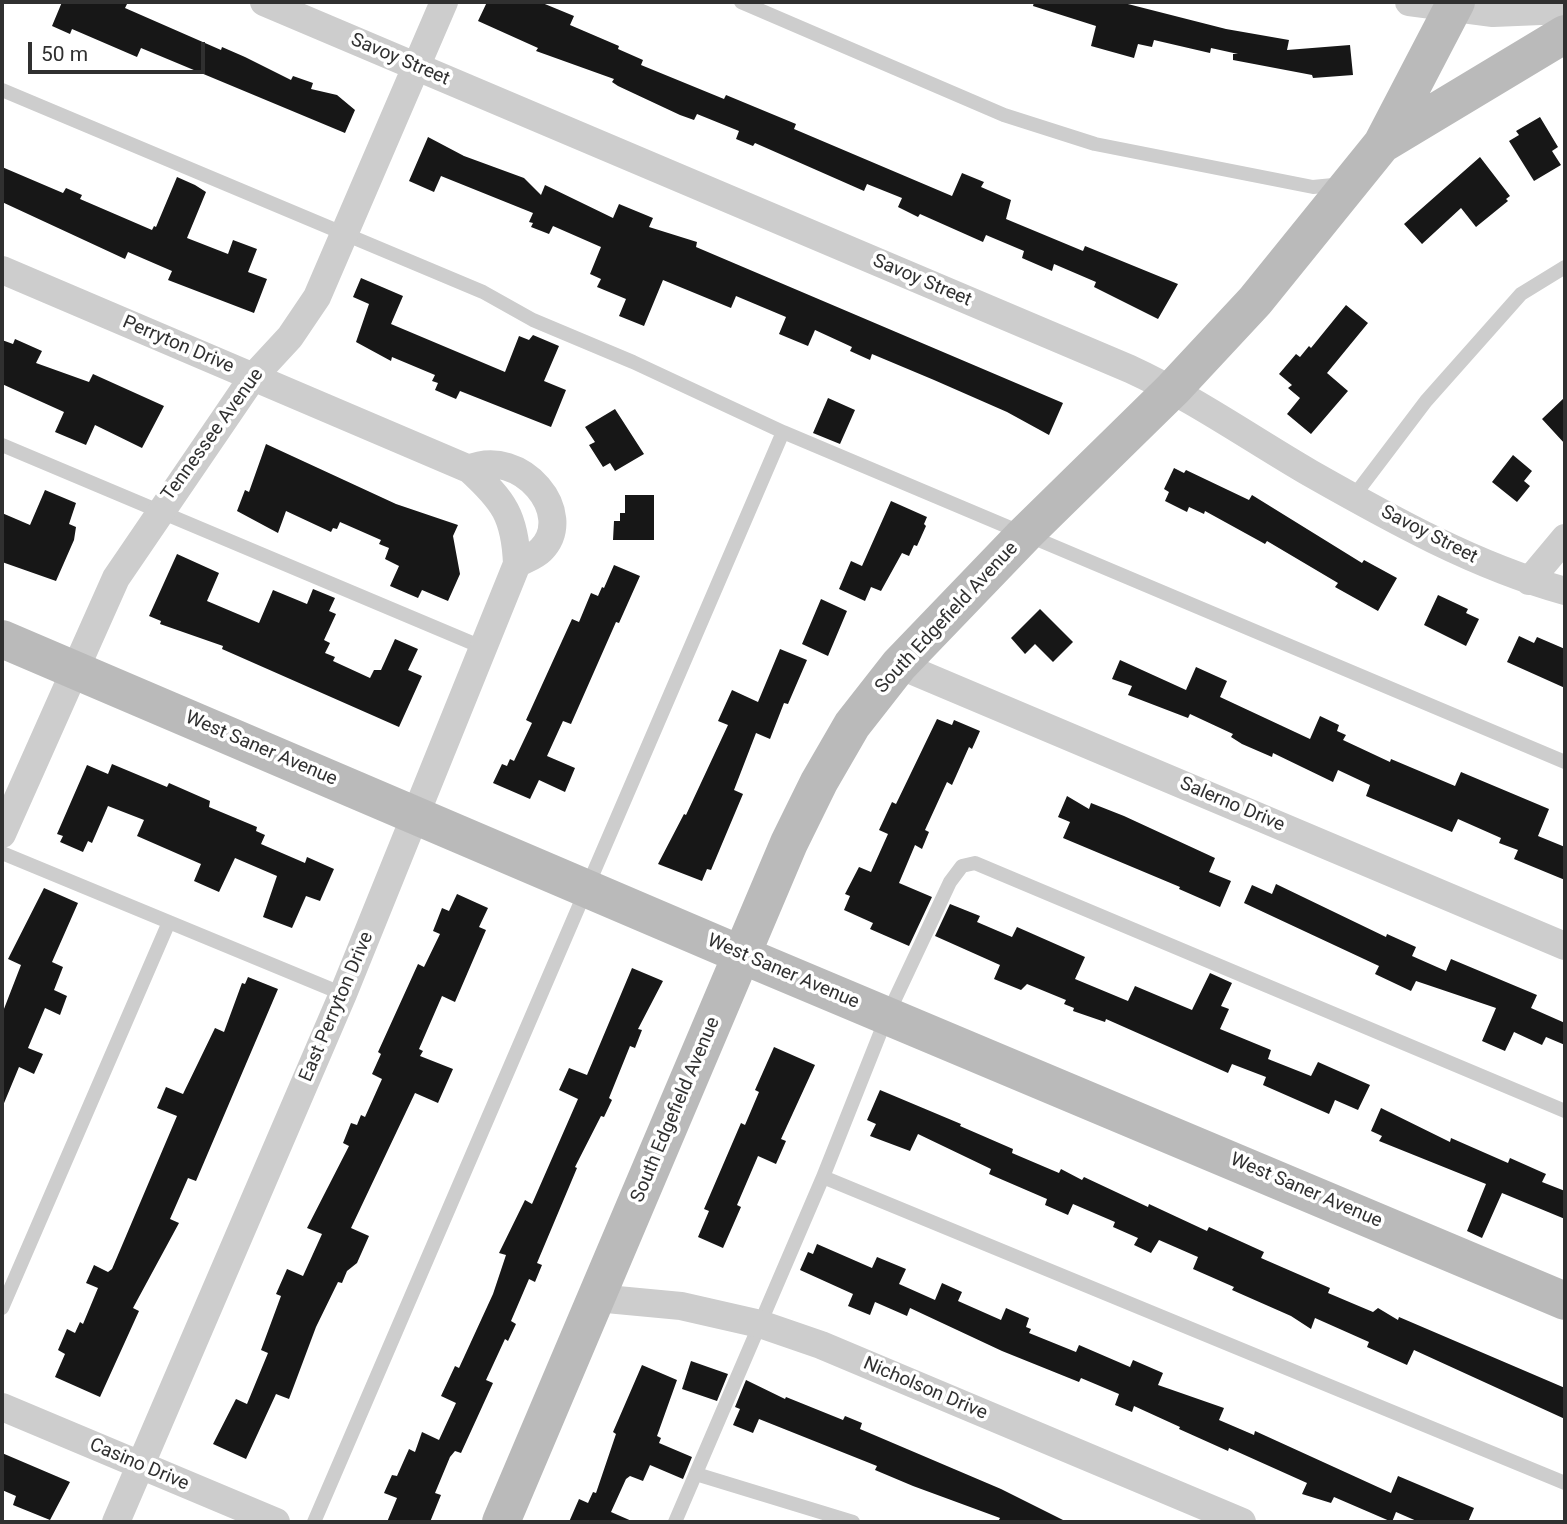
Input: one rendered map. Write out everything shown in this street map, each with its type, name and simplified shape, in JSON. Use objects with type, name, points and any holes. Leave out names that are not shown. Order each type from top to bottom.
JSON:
[{"type":"street","name":"Savoy Street","points":[[264,2],[1173,389],[1354,496],[1456,552],[1529,581],[1565,591]]},
{"type":"street","name":"Tennessee Avenue","points":[[2,834],[116,578],[158,512],[253,377],[290,337],[317,297],[346,236],[444,2]]},
{"type":"street","points":[[1409,2],[1454,5],[1493,13],[1565,10]]},
{"type":"street","name":"South Edgefield Avenue","points":[[501,1522],[818,782],[852,724],[899,665],[1025,534],[1173,389],[1255,301],[1382,144],[1454,5]]},
{"type":"street","points":[[1382,144],[1565,34]]},
{"type":"street","name":"Perryton Drive","points":[[2,270],[469,470],[508,510],[516,535],[517,564]]},
{"type":"street","points":[[469,470],[482,463],[497,462],[515,468],[533,480],[545,498],[551,519],[549,537],[541,551],[517,564]]},
{"type":"street","points":[[1529,581],[1565,538]]},
{"type":"street","name":"East Perryton Drive","points":[[116,1522],[343,994],[517,564]]},
{"type":"street","name":"West Saner Avenue","points":[[2,639],[742,955],[1565,1301]]},
{"type":"street","name":"Salerno Drive","points":[[899,665],[1565,946]]},
{"type":"street","name":"Nicholson Drive","points":[[596,1298],[681,1306],[760,1324],[834,1350],[1242,1522]]},
{"type":"street","name":"Casino Drive","points":[[2,1407],[276,1522]]},
{"type":"lane","points":[[741,2],[1004,116],[1095,144],[1313,187],[1351,183]]},
{"type":"lane","points":[[2,90],[484,292],[533,320],[633,362],[783,432],[1565,762]]},
{"type":"lane","points":[[1354,496],[1426,401],[1521,294],[1565,267]]},
{"type":"lane","points":[[314,1522],[783,432]]},
{"type":"lane","points":[[2,445],[484,648]]},
{"type":"lane","points":[[2,853],[343,994]]},
{"type":"lane","points":[[676,1522],[823,1177],[887,1016],[950,882],[962,866],[975,863],[1565,1111]]},
{"type":"lane","points":[[2,1308],[169,922]]},
{"type":"lane","points":[[823,1177],[1565,1483]]},
{"type":"lane","points":[[696,1474],[853,1522]]},
{"type":"building","points":[[62,2],[128,2],[125,8],[221,50],[222,47],[291,80],[293,76],[313,83],[311,89],[337,95],[355,110],[345,133],[141,48],[137,57],[72,29],[70,34],[52,26]]},
{"type":"building","points":[[487,2],[540,2],[574,16],[570,25],[619,46],[618,49],[643,60],[641,65],[724,99],[726,95],[796,124],[794,129],[952,196],[962,173],[984,182],[981,187],[1011,200],[1006,219],[1083,251],[1085,246],[1178,284],[1158,319],[1094,287],[1096,282],[1054,264],[1052,271],[1022,258],[1024,251],[986,235],[983,242],[920,214],[918,217],[898,207],[902,198],[867,184],[864,191],[755,143],[753,146],[736,139],[739,131],[697,114],[694,120],[680,115],[618,86],[612,82],[614,79],[536,51],[538,48],[478,21]]},
{"type":"building","points":[[1034,2],[1120,2],[1226,29],[1289,40],[1287,50],[1350,45],[1353,75],[1313,78],[1312,75],[1233,60],[1233,54],[1238,54],[1211,48],[1210,53],[1154,40],[1152,47],[1138,44],[1134,58],[1091,46],[1096,26],[1033,6]]},
{"type":"building","points":[[1540,117],[1558,147],[1552,151],[1561,165],[1534,181],[1509,141],[1519,135],[1516,131]]},
{"type":"building","points":[[428,137],[464,156],[524,178],[541,195],[545,185],[613,218],[619,204],[653,218],[649,227],[697,242],[696,247],[1063,403],[1049,435],[1007,412],[872,354],[870,360],[850,351],[852,347],[815,330],[808,346],[779,334],[786,317],[736,296],[731,308],[663,280],[644,326],[619,316],[626,299],[597,287],[601,279],[590,274],[601,247],[553,226],[549,234],[531,227],[533,223],[529,222],[533,213],[441,176],[434,192],[409,181]]},
{"type":"building","points":[[1480,157],[1510,196],[1506,199],[1508,201],[1476,227],[1461,208],[1422,244],[1404,224]]},
{"type":"building","points":[[2,167],[63,193],[66,188],[82,195],[80,199],[152,230],[156,227],[177,177],[195,185],[206,192],[187,238],[228,254],[233,240],[257,249],[248,272],[267,279],[254,313],[168,280],[172,271],[128,252],[125,259],[2,202]]},
{"type":"building","points":[[361,278],[403,296],[391,324],[505,372],[519,336],[529,340],[533,335],[559,346],[544,381],[566,390],[551,427],[460,391],[456,399],[435,390],[438,383],[432,381],[435,375],[392,357],[391,361],[356,342],[369,304],[353,297]]},
{"type":"building","points":[[1346,305],[1368,323],[1327,373],[1348,391],[1311,434],[1287,414],[1300,398],[1288,388],[1292,385],[1279,374],[1296,354],[1300,357],[1309,346],[1311,348]]},
{"type":"building","points":[[15,339],[42,351],[36,363],[89,382],[93,374],[164,406],[142,448],[95,425],[86,445],[55,432],[64,412],[2,384],[2,340],[13,344]]},
{"type":"building","points":[[1565,397],[1565,444],[1542,419]]},
{"type":"building","points":[[828,398],[855,410],[840,444],[813,433]]},
{"type":"building","points":[[615,409],[644,454],[615,471],[610,463],[603,467],[589,445],[595,442],[585,427]]},
{"type":"building","points":[[266,444],[396,504],[458,525],[453,536],[460,574],[448,601],[422,590],[418,598],[390,586],[399,566],[385,559],[389,548],[379,544],[381,540],[340,522],[337,529],[333,528],[331,532],[286,511],[278,533],[237,511],[245,490],[249,492]]},
{"type":"building","points":[[1513,455],[1532,471],[1524,481],[1530,486],[1517,502],[1492,482]]},
{"type":"building","points":[[1174,468],[1184,473],[1186,470],[1249,500],[1252,495],[1362,563],[1364,560],[1397,578],[1378,611],[1335,587],[1338,583],[1267,541],[1265,544],[1205,511],[1204,514],[1189,507],[1187,512],[1165,501],[1169,492],[1164,489]]},
{"type":"building","points":[[45,490],[76,503],[69,524],[76,527],[74,540],[56,581],[2,562],[2,513],[30,525]]},
{"type":"building","points":[[625,495],[654,495],[654,540],[613,540],[614,521],[620,521],[620,513],[625,513]]},
{"type":"building","points":[[891,501],[927,517],[924,524],[926,526],[909,556],[902,553],[881,591],[871,587],[865,601],[839,589],[851,561],[862,566]]},
{"type":"building","points":[[177,554],[219,573],[207,601],[259,623],[273,590],[307,604],[313,589],[335,598],[329,611],[336,614],[324,640],[330,643],[325,653],[335,657],[333,661],[370,678],[374,670],[381,670],[395,639],[418,649],[408,670],[422,676],[399,727],[222,649],[223,646],[160,624],[161,621],[149,616]]},
{"type":"building","points":[[614,565],[640,576],[619,623],[616,622],[571,724],[563,721],[547,756],[575,768],[565,792],[539,780],[530,799],[493,783],[502,764],[507,766],[510,759],[514,761],[532,723],[526,720],[572,619],[579,622],[591,593],[598,596]]},
{"type":"building","points":[[1438,595],[1468,609],[1466,613],[1479,619],[1466,646],[1424,625]]},
{"type":"building","points":[[821,599],[847,611],[828,656],[802,644]]},
{"type":"building","points":[[1040,609],[1073,642],[1053,662],[1035,644],[1025,654],[1011,638]]},
{"type":"building","points":[[1519,636],[1534,643],[1537,637],[1565,649],[1565,688],[1507,662]]},
{"type":"building","points":[[780,649],[807,660],[788,704],[784,703],[770,739],[756,733],[734,790],[743,794],[711,870],[707,869],[702,881],[658,864],[684,814],[686,815],[728,725],[718,721],[732,690],[758,702]]},
{"type":"building","points":[[1120,660],[1186,690],[1196,667],[1227,681],[1220,697],[1310,739],[1320,716],[1339,725],[1337,731],[1346,735],[1343,740],[1390,762],[1391,759],[1455,786],[1461,772],[1549,809],[1538,836],[1565,847],[1565,880],[1514,859],[1518,850],[1499,843],[1501,838],[1458,819],[1452,832],[1366,796],[1370,785],[1338,770],[1333,782],[1273,753],[1272,757],[1242,744],[1231,737],[1233,734],[1190,714],[1188,718],[1128,695],[1132,686],[1112,679]]},
{"type":"building","points":[[937,719],[952,725],[954,720],[980,731],[972,749],[969,747],[952,785],[947,782],[925,830],[929,832],[922,849],[915,845],[899,883],[932,897],[909,946],[870,929],[873,923],[844,910],[850,896],[845,894],[859,867],[871,872],[888,834],[879,830],[892,802],[896,804]]},
{"type":"building","points":[[112,764],[167,787],[169,783],[210,801],[209,807],[257,827],[256,831],[265,835],[261,844],[305,863],[307,857],[334,869],[320,901],[306,896],[292,928],[263,917],[277,876],[235,858],[219,892],[194,881],[201,864],[137,836],[144,820],[108,806],[92,843],[88,841],[83,852],[60,842],[63,836],[57,834],[87,765],[108,774]]},
{"type":"building","points":[[1067,796],[1089,809],[1091,803],[1124,816],[1215,858],[1209,872],[1231,881],[1220,907],[1179,889],[1180,887],[1063,838],[1070,822],[1058,817]]},
{"type":"building","points":[[1276,884],[1386,937],[1387,934],[1416,947],[1412,956],[1446,971],[1451,959],[1537,995],[1531,1008],[1565,1023],[1565,1045],[1546,1037],[1542,1045],[1514,1032],[1505,1051],[1482,1041],[1496,1008],[1416,981],[1411,991],[1375,974],[1379,966],[1244,903],[1252,885],[1272,894]]},
{"type":"building","points":[[44,888],[78,903],[52,962],[63,967],[54,990],[67,996],[60,1015],[45,1008],[28,1048],[43,1054],[34,1074],[19,1067],[2,1108],[2,1014],[21,965],[8,959]]},
{"type":"building","points":[[457,894],[488,908],[479,927],[486,930],[455,1002],[442,996],[419,1049],[423,1051],[420,1056],[453,1069],[438,1103],[415,1093],[351,1228],[369,1236],[357,1263],[347,1271],[342,1283],[338,1282],[316,1327],[289,1399],[276,1394],[246,1459],[213,1444],[236,1399],[247,1404],[268,1353],[261,1350],[281,1296],[276,1294],[287,1269],[303,1276],[322,1234],[307,1228],[349,1146],[343,1143],[351,1123],[357,1125],[361,1115],[365,1117],[382,1079],[372,1074],[381,1054],[378,1052],[418,964],[424,967],[440,934],[433,931],[442,908],[449,911]]},
{"type":"building","points":[[950,904],[980,916],[977,922],[1012,937],[1017,927],[1085,957],[1075,979],[1128,1001],[1135,986],[1192,1010],[1210,973],[1232,983],[1221,1006],[1229,1009],[1220,1029],[1271,1050],[1268,1059],[1311,1076],[1318,1062],[1370,1085],[1358,1110],[1335,1100],[1329,1114],[1263,1085],[1266,1077],[1232,1064],[1228,1073],[1106,1019],[1105,1022],[1073,1011],[1074,1008],[1064,1004],[1066,1000],[1027,984],[1021,990],[994,979],[1000,965],[935,936]]},
{"type":"building","points":[[632,968],[663,981],[638,1029],[642,1030],[635,1048],[630,1046],[604,1117],[601,1116],[575,1167],[577,1168],[537,1263],[542,1265],[535,1282],[529,1279],[511,1321],[516,1324],[508,1341],[505,1339],[486,1380],[493,1383],[461,1453],[455,1451],[450,1457],[435,1493],[441,1495],[430,1522],[387,1522],[397,1498],[384,1493],[392,1475],[397,1476],[409,1449],[415,1452],[422,1432],[439,1440],[456,1403],[441,1396],[455,1366],[459,1368],[493,1294],[506,1255],[499,1253],[525,1200],[532,1204],[578,1099],[559,1090],[569,1068],[587,1075]]},
{"type":"building","points":[[248,977],[278,989],[196,1181],[188,1178],[170,1219],[179,1223],[133,1308],[139,1311],[100,1397],[55,1377],[65,1354],[58,1350],[67,1329],[75,1333],[80,1322],[83,1324],[98,1288],[86,1283],[94,1265],[108,1272],[112,1269],[177,1116],[157,1108],[166,1087],[183,1094],[215,1028],[224,1032],[242,983],[245,984]]},
{"type":"building","points":[[774,1047],[815,1065],[781,1139],[786,1141],[776,1164],[758,1156],[737,1205],[741,1207],[723,1248],[698,1237],[709,1211],[704,1209],[741,1123],[745,1125],[759,1092],[755,1090]]},
{"type":"building","points":[[880,1090],[961,1124],[960,1126],[1013,1149],[1012,1153],[1059,1173],[1061,1169],[1082,1180],[1084,1177],[1207,1231],[1209,1227],[1264,1252],[1261,1258],[1330,1288],[1328,1293],[1373,1312],[1378,1308],[1398,1320],[1399,1317],[1565,1388],[1565,1419],[1414,1350],[1407,1365],[1367,1347],[1369,1342],[1315,1318],[1311,1329],[1291,1316],[1232,1290],[1234,1287],[1193,1269],[1198,1257],[1159,1240],[1151,1253],[1134,1245],[1138,1238],[1113,1227],[1115,1222],[1073,1204],[1068,1215],[1045,1205],[1047,1199],[989,1174],[991,1169],[918,1134],[910,1151],[870,1136],[876,1124],[867,1120]]},
{"type":"building","points":[[1381,1108],[1450,1142],[1451,1138],[1508,1163],[1510,1158],[1546,1174],[1542,1182],[1565,1191],[1565,1219],[1502,1193],[1482,1238],[1467,1231],[1486,1184],[1379,1141],[1382,1136],[1371,1131]]},
{"type":"building","points":[[817,1244],[872,1268],[877,1257],[906,1269],[899,1284],[935,1300],[942,1283],[962,1292],[958,1301],[1001,1320],[1006,1308],[1029,1318],[1026,1327],[1031,1329],[1029,1333],[1076,1352],[1079,1345],[1130,1367],[1133,1360],[1163,1373],[1158,1385],[1224,1408],[1219,1420],[1254,1435],[1255,1431],[1391,1493],[1398,1476],[1474,1508],[1468,1522],[1419,1522],[1396,1512],[1392,1522],[1334,1497],[1331,1503],[1302,1494],[1307,1483],[1229,1448],[1228,1451],[1134,1406],[1132,1412],[1115,1405],[1119,1394],[1081,1378],[1079,1382],[1002,1351],[910,1308],[907,1316],[875,1302],[870,1315],[848,1306],[853,1294],[800,1270],[808,1252],[813,1254]]},
{"type":"building","points":[[691,1361],[728,1374],[717,1401],[682,1389]]},
{"type":"building","points":[[642,1365],[677,1380],[657,1436],[661,1438],[659,1443],[692,1457],[683,1479],[650,1465],[643,1481],[630,1476],[626,1479],[611,1512],[634,1522],[569,1522],[579,1499],[588,1503],[593,1492],[596,1493],[616,1434],[613,1432]]},
{"type":"building","points":[[746,1380],[785,1399],[786,1397],[843,1420],[845,1416],[862,1423],[860,1429],[1001,1489],[1067,1522],[998,1522],[1000,1518],[913,1486],[875,1470],[877,1466],[759,1419],[753,1433],[733,1425],[740,1409],[735,1407]]},
{"type":"building","points":[[2,1453],[70,1482],[50,1520],[13,1505],[16,1496],[2,1490]]}]
